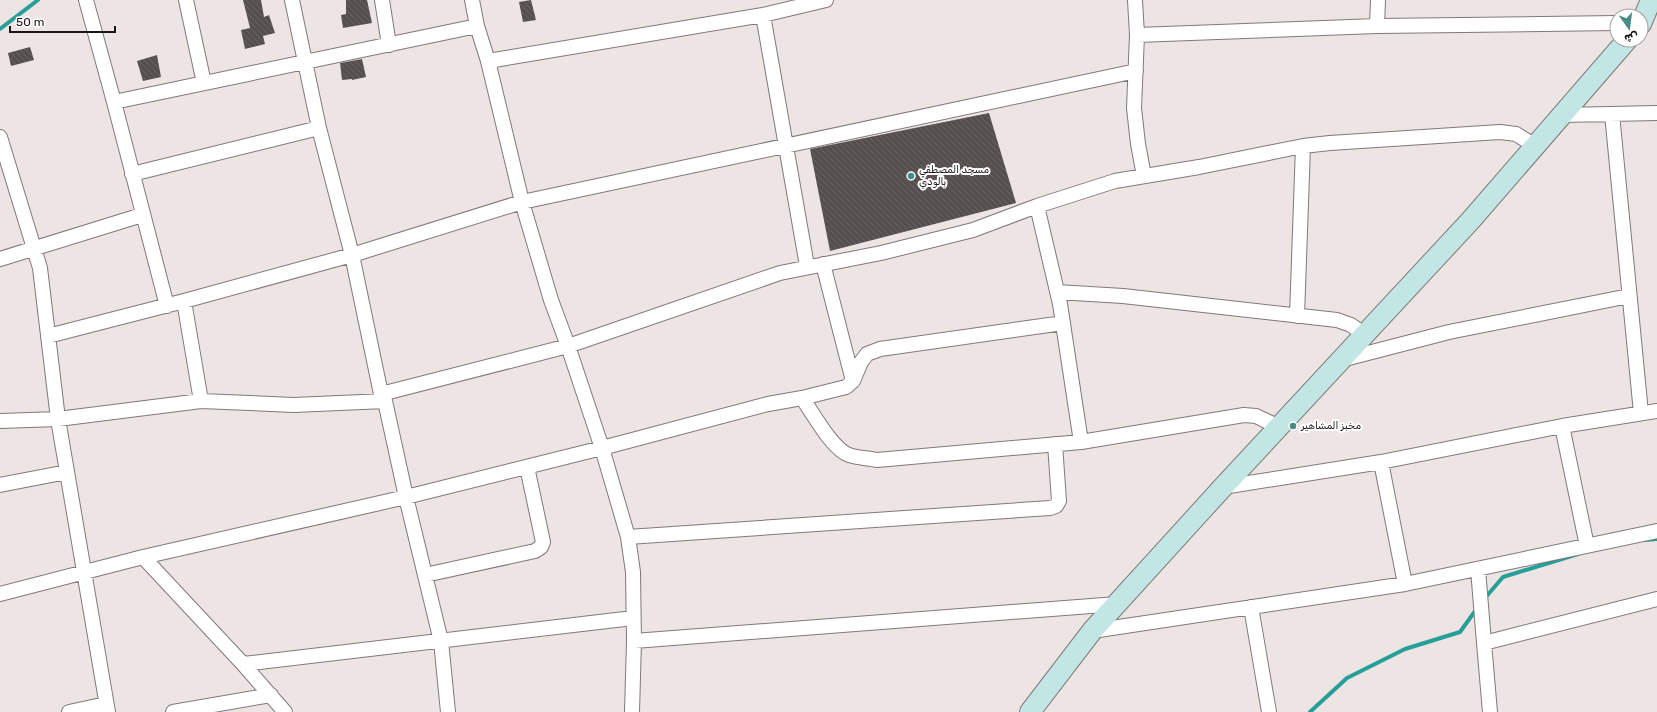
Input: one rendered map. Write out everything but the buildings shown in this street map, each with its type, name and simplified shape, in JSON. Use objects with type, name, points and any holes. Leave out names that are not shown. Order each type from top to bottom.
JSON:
[{"type":"street","points":[[86,0],[167,306]]},
{"type":"street","points":[[186,0],[204,83]]},
{"type":"street","points":[[292,0],[319,128],[352,255],[406,497],[441,641],[448,712]]},
{"type":"street","points":[[382,0],[389,45]]},
{"type":"street","points":[[472,0],[477,26],[488,61],[522,202],[551,300],[602,448],[628,538],[633,572],[634,641],[632,712]]},
{"type":"street","points":[[488,61],[763,16],[790,4],[826,0]]},
{"type":"street","points":[[1135,0],[1137,35],[1134,108],[1138,144],[1144,176]]},
{"type":"street","points":[[1377,26],[1378,0]]},
{"type":"street","points":[[763,16],[807,266]]},
{"type":"street","points":[[1137,35],[1377,26],[1609,23]]},
{"type":"street","points":[[114,102],[477,26]]},
{"type":"street","points":[[1030,712],[1092,631],[1223,487],[1472,220],[1620,48]]},
{"type":"street","points":[[48,336],[167,306],[352,255],[522,202],[1136,70]]},
{"type":"street","points":[[1562,115],[1657,113]]},
{"type":"street","points":[[1612,114],[1641,413]]},
{"type":"street","points":[[132,174],[319,128]]},
{"type":"street","points":[[0,421],[58,419],[201,401],[294,405],[383,397],[568,346],[780,273],[807,266],[881,253],[973,230],[1037,206],[1115,181],[1199,167],[1303,146],[1500,132],[1516,134],[1525,138],[1535,146]]},
{"type":"street","points":[[0,138],[40,268],[58,419],[107,708],[69,712]]},
{"type":"street","points":[[1297,316],[1303,146]]},
{"type":"street","points":[[1037,206],[1063,324],[1081,442]]},
{"type":"street","points":[[0,259],[142,215]]},
{"type":"street","points":[[823,264],[853,381]]},
{"type":"street","points":[[1057,292],[1123,296],[1337,320],[1351,325],[1365,335]]},
{"type":"street","points":[[1341,360],[1449,332],[1630,296]]},
{"type":"street","points":[[184,301],[201,401]]},
{"type":"street","points":[[0,594],[143,557],[406,497],[602,448],[768,404],[846,388],[853,381],[861,362],[867,354],[880,349],[1063,324]]},
{"type":"street","points":[[802,398],[833,442],[842,451],[849,455],[877,460],[1081,442],[1244,414],[1256,416],[1279,427]]},
{"type":"street","points":[[1223,487],[1381,462],[1562,426],[1657,410]]},
{"type":"street","points":[[1562,426],[1586,546]]},
{"type":"street","points":[[628,538],[1050,508],[1056,506],[1059,501],[1055,444]]},
{"type":"street","points":[[1381,462],[1406,584]]},
{"type":"street","points":[[425,575],[535,551],[541,547],[542,542],[527,467]]},
{"type":"street","points":[[0,485],[67,472]]},
{"type":"street","points":[[1092,631],[1406,584],[1657,531]]},
{"type":"street","points":[[143,557],[286,712]]},
{"type":"street","points":[[1478,569],[1490,712]]},
{"type":"street","points":[[1484,643],[1657,599]]},
{"type":"street","points":[[634,641],[1117,604]]},
{"type":"street","points":[[1251,607],[1269,712]]},
{"type":"street","points":[[243,664],[634,618]]},
{"type":"street","points":[[173,712],[271,695]]},
{"type":"waterway","points":[[0,29],[38,0]]},
{"type":"waterway","points":[[1645,540],[1657,539]]},
{"type":"waterway","points":[[1485,598],[1503,577],[1578,554]]},
{"type":"waterway","points":[[1310,712],[1347,678],[1405,649],[1460,632],[1478,607]]},
{"type":"place","name":"مسجد المصطفي بالودي","points":[[911,176]]},
{"type":"place","name":"مخبز المشاهير","points":[[1293,426]]}]
